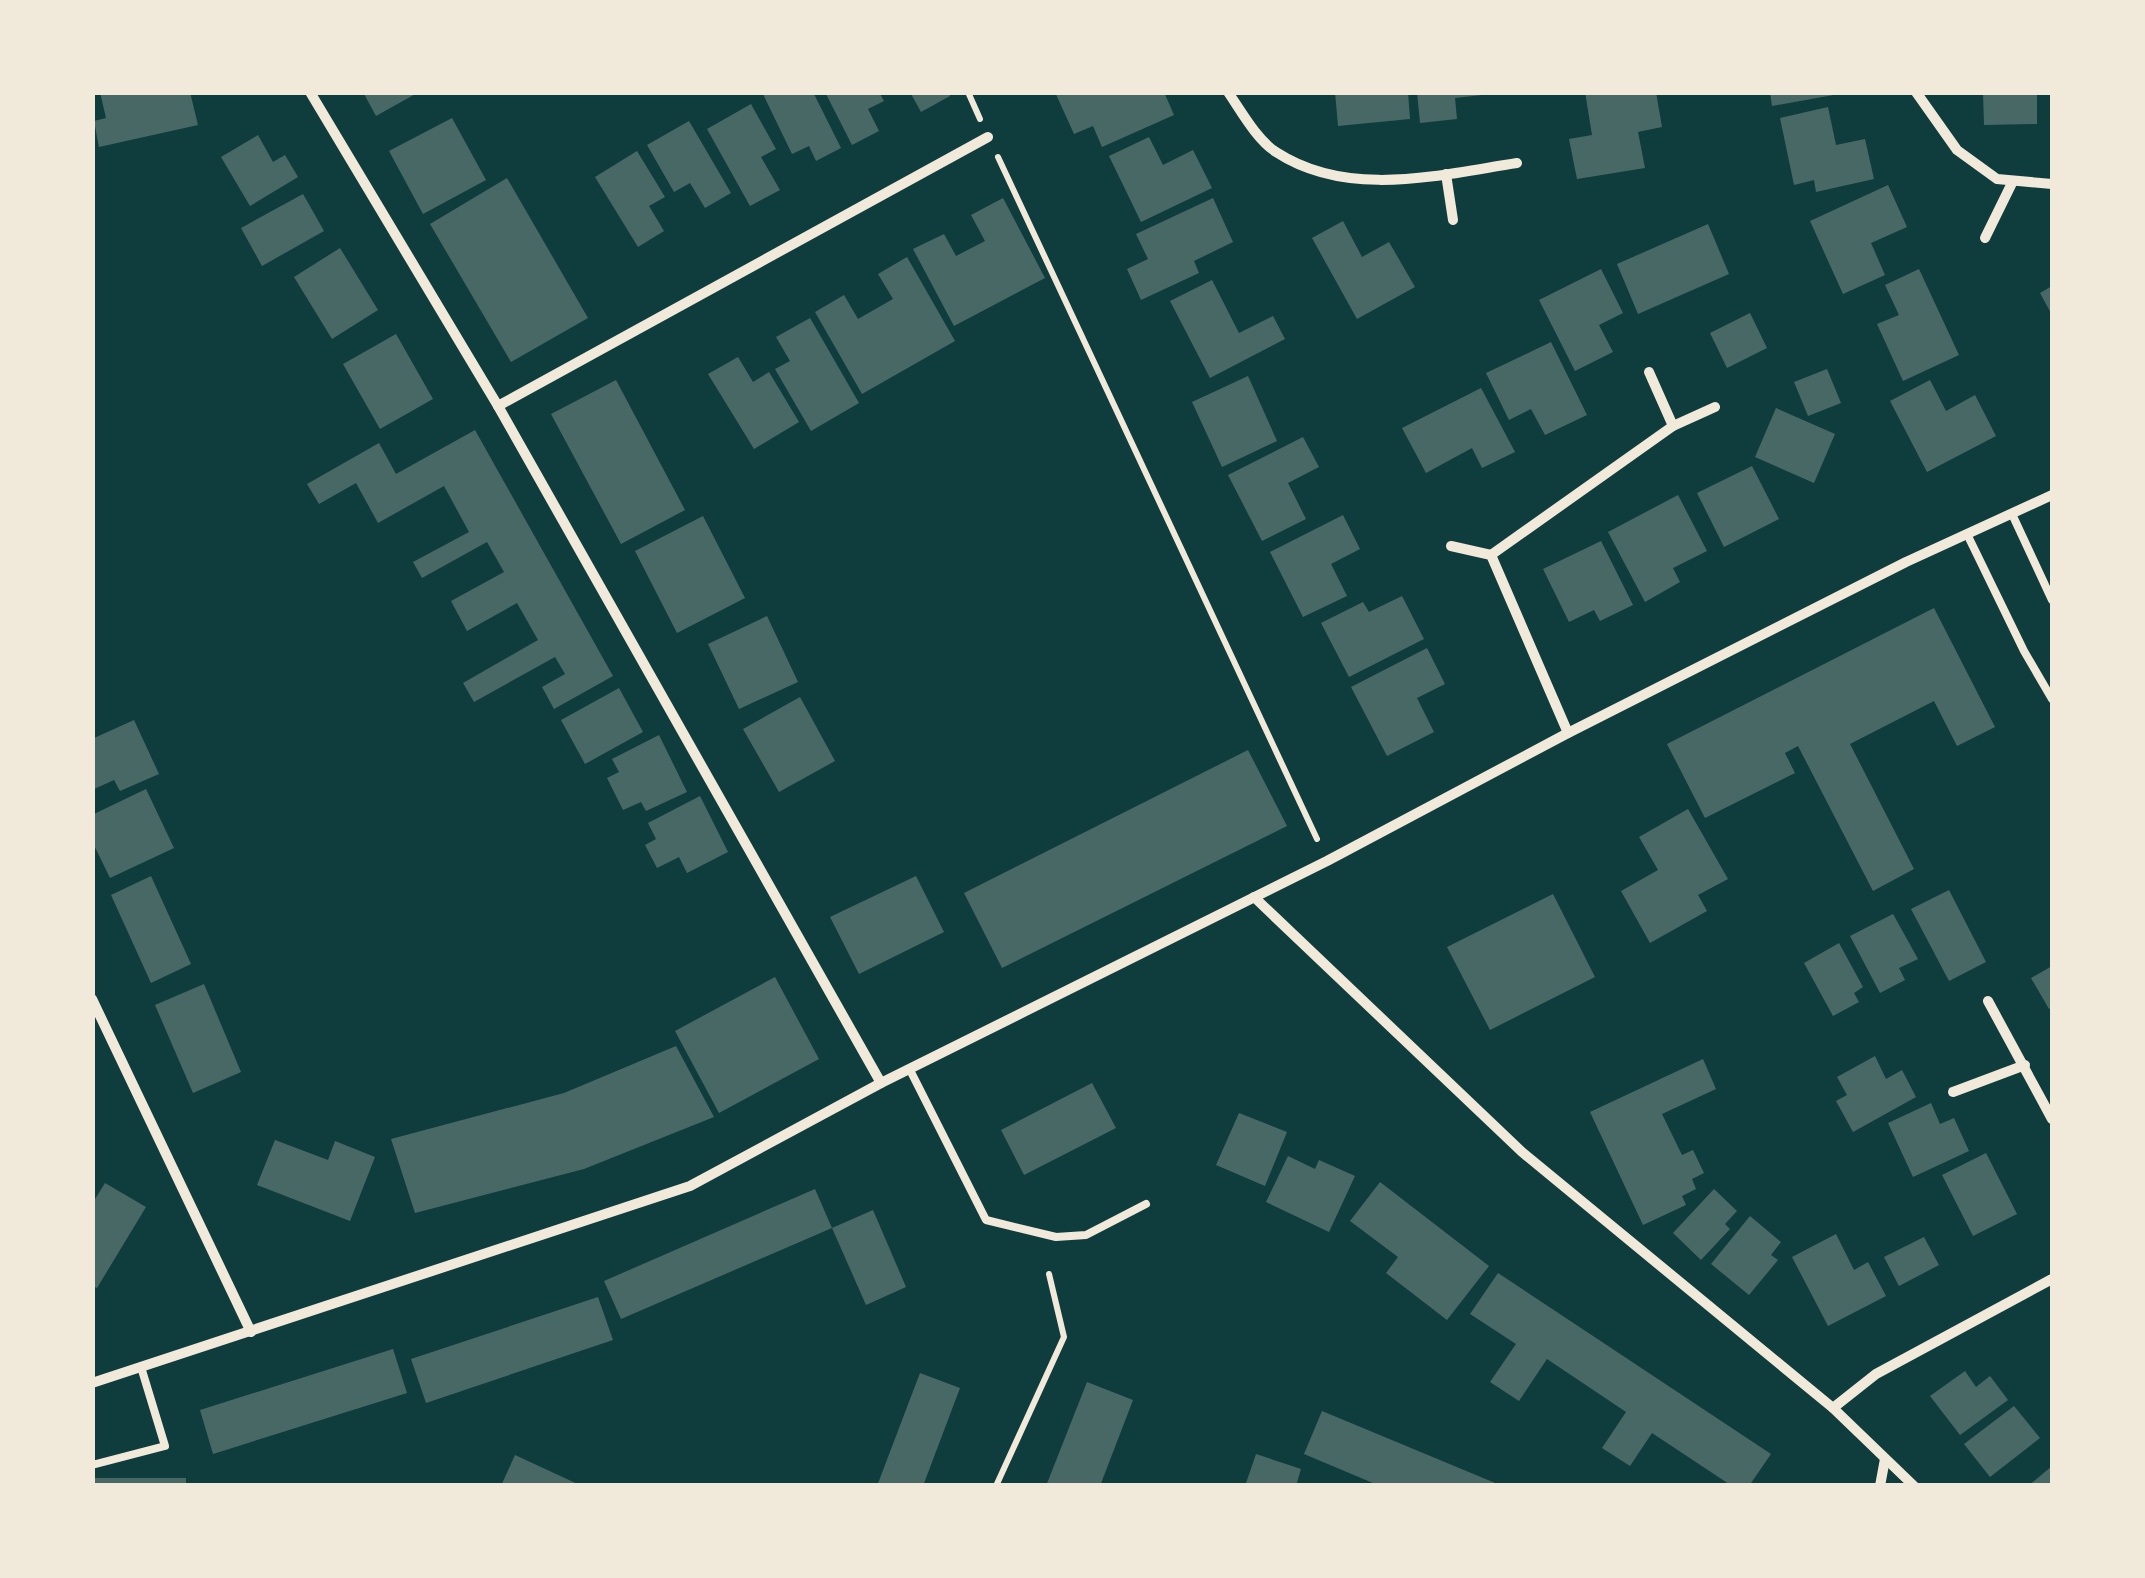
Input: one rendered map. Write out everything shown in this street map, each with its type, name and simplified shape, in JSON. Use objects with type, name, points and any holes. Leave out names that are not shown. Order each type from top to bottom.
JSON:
[{"type":"street","points":[[310,92],[498,406],[881,1083]]},
{"type":"street","points":[[1228,92],[1274,151],[1327,176],[1399,181],[1517,163]]},
{"type":"street","points":[[1916,92],[1957,150],[1997,179],[2052,184]]},
{"type":"street","points":[[498,406],[988,136]]},
{"type":"street","points":[[1446,174],[1452,220]]},
{"type":"street","points":[[1986,238],[2013,181]]},
{"type":"street","points":[[1649,372],[1673,426]]},
{"type":"street","points":[[1451,546],[1491,555],[1673,426],[1715,407]]},
{"type":"street","points":[[92,1383],[690,1186],[881,1083],[1327,861],[1568,733],[2052,495]]},
{"type":"street","points":[[1491,555],[1568,733]]},
{"type":"street","points":[[1254,896],[1522,1152],[1832,1408],[1914,1486]]},
{"type":"street","points":[[92,999],[250,1332]]},
{"type":"street","points":[[1988,1001],[2052,1119]]},
{"type":"street","points":[[1953,1092],[2025,1065]]},
{"type":"street","points":[[1832,1408],[1876,1374],[2052,1279]]},
{"type":"street","points":[[1880,1486],[1885,1459]]},
{"type":"lane","points":[[2012,514],[2052,600]]},
{"type":"lane","points":[[1966,534],[2052,699]]},
{"type":"lane","points":[[910,1070],[986,1220],[1056,1237],[1086,1236],[1146,1204]]},
{"type":"lane","points":[[92,1464],[166,1446],[141,1367]]},
{"type":"path","points":[[968,92],[1327,861]]},
{"type":"path","points":[[996,1486],[1064,1336],[1049,1274]]},
{"type":"building","points":[[100,92],[190,92],[198,125],[99,147],[94,121],[106,118]]},
{"type":"building","points":[[363,92],[419,92],[376,116]]},
{"type":"building","points":[[762,92],[813,92],[841,148],[816,161],[809,146],[792,154]]},
{"type":"building","points":[[825,92],[879,92],[884,101],[868,109],[879,131],[852,145]]},
{"type":"building","points":[[910,92],[948,92],[950,96],[921,112]]},
{"type":"building","points":[[1055,92],[1164,92],[1174,115],[1102,147],[1093,126],[1074,134]]},
{"type":"building","points":[[1335,92],[1408,92],[1410,119],[1338,126]]},
{"type":"building","points":[[1417,92],[1482,95],[1455,98],[1457,119],[1420,123]]},
{"type":"building","points":[[1585,92],[1656,92],[1662,127],[1638,132],[1645,168],[1577,179],[1569,139],[1592,135]]},
{"type":"building","points":[[1770,92],[1838,92],[1839,94],[1772,106]]},
{"type":"building","points":[[1983,92],[2037,92],[2037,124],[1984,125]]},
{"type":"building","points":[[751,104],[776,149],[761,157],[780,190],[750,206],[707,129]]},
{"type":"building","points":[[1828,107],[1836,145],[1865,139],[1874,179],[1816,192],[1814,180],[1794,185],[1780,118]]},
{"type":"building","points":[[452,118],[486,180],[423,214],[389,151]]},
{"type":"building","points":[[689,121],[731,193],[705,208],[690,183],[674,192],[647,145]]},
{"type":"building","points":[[258,135],[273,162],[285,155],[298,177],[250,206],[221,157]]},
{"type":"building","points":[[1149,137],[1163,165],[1193,150],[1212,188],[1141,222],[1109,156]]},
{"type":"building","points":[[637,151],[665,197],[649,206],[664,231],[638,247],[595,177]]},
{"type":"building","points":[[507,178],[588,318],[511,362],[430,224]]},
{"type":"building","points":[[1888,185],[1907,227],[1871,243],[1885,275],[1843,294],[1810,221]]},
{"type":"building","points":[[303,194],[324,231],[262,266],[241,228]]},
{"type":"building","points":[[1003,198],[1045,278],[954,326],[913,249],[944,234],[956,256],[985,241],[971,215]]},
{"type":"building","points":[[1213,198],[1233,242],[1194,261],[1199,273],[1141,300],[1127,269],[1148,259],[1136,234]]},
{"type":"building","points":[[1343,221],[1362,257],[1389,242],[1415,287],[1357,319],[1312,238]]},
{"type":"building","points":[[1708,224],[1729,274],[1638,314],[1617,264]]},
{"type":"building","points":[[340,248],[378,310],[332,339],[294,277]]},
{"type":"building","points":[[907,257],[955,341],[862,394],[815,312],[844,295],[858,319],[893,299],[878,274]]},
{"type":"building","points":[[1601,269],[1623,313],[1599,325],[1613,352],[1575,371],[1539,300]]},
{"type":"building","points":[[1919,269],[1959,355],[1903,381],[1877,324],[1899,315],[1885,285]]},
{"type":"building","points":[[1212,280],[1239,333],[1273,316],[1285,339],[1210,378],[1170,301]]},
{"type":"building","points":[[2052,286],[2052,315],[2040,293]]},
{"type":"building","points":[[1750,313],[1767,348],[1727,368],[1710,333]]},
{"type":"building","points":[[810,318],[859,403],[811,431],[775,369],[790,361],[776,337]]},
{"type":"building","points":[[396,334],[433,399],[380,429],[343,364]]},
{"type":"building","points":[[1551,342],[1587,415],[1545,435],[1531,409],[1509,420],[1486,373]]},
{"type":"building","points":[[738,357],[753,382],[769,372],[799,422],[754,449],[708,374]]},
{"type":"building","points":[[1827,369],[1841,403],[1808,416],[1794,382]]},
{"type":"building","points":[[1248,376],[1277,441],[1222,467],[1192,402]]},
{"type":"building","points":[[616,380],[685,510],[621,544],[551,414]]},
{"type":"building","points":[[1930,380],[1946,411],[1975,395],[1996,436],[1927,472],[1890,401]]},
{"type":"building","points":[[1481,388],[1515,452],[1482,468],[1472,448],[1426,473],[1402,428]]},
{"type":"building","points":[[1776,408],[1835,434],[1814,483],[1755,457]]},
{"type":"building","points":[[475,430],[613,676],[554,709],[542,687],[565,674],[555,657],[474,702],[463,683],[538,640],[517,603],[467,631],[451,601],[504,572],[487,542],[422,578],[413,562],[469,532],[444,486],[378,523],[356,483],[319,504],[307,484],[379,443],[396,474]]},
{"type":"building","points":[[1303,437],[1319,467],[1288,483],[1306,519],[1262,541],[1228,475]]},
{"type":"building","points":[[1752,466],[1779,519],[1724,547],[1697,493]]},
{"type":"building","points":[[1678,495],[1707,551],[1673,568],[1680,582],[1645,602],[1608,532]]},
{"type":"building","points":[[1343,515],[1360,549],[1331,564],[1347,596],[1303,617],[1270,552]]},
{"type":"building","points":[[703,516],[745,598],[677,633],[635,551]]},
{"type":"building","points":[[1601,541],[1633,605],[1600,621],[1594,610],[1569,622],[1543,569]]},
{"type":"building","points":[[1402,596],[1424,639],[1349,677],[1321,623],[1363,602],[1369,612]]},
{"type":"building","points":[[1934,608],[1995,727],[1957,746],[1934,701],[1850,744],[1914,869],[1873,891],[1798,746],[1785,753],[1795,773],[1705,818],[1667,744]]},
{"type":"building","points":[[767,616],[798,682],[739,709],[708,644]]},
{"type":"building","points":[[1427,648],[1445,684],[1417,698],[1434,732],[1387,756],[1351,687]]},
{"type":"building","points":[[619,688],[643,732],[585,764],[561,720]]},
{"type":"building","points":[[800,697],[835,761],[779,792],[743,729]]},
{"type":"building","points":[[134,720],[159,774],[120,791],[114,780],[92,790],[92,739]]},
{"type":"building","points":[[659,735],[687,792],[646,811],[641,802],[623,810],[607,778],[619,772],[612,759]]},
{"type":"building","points":[[1248,750],[1287,826],[1002,968],[964,893]]},
{"type":"building","points":[[146,789],[174,848],[110,878],[92,841],[92,815]]},
{"type":"building","points":[[700,796],[728,852],[687,873],[679,857],[657,868],[645,845],[656,839],[648,823]]},
{"type":"building","points":[[1688,809],[1728,879],[1698,895],[1707,911],[1650,943],[1621,891],[1658,870],[1639,837]]},
{"type":"building","points":[[151,876],[191,964],[151,983],[111,895]]},
{"type":"building","points":[[916,876],[944,932],[859,974],[830,917]]},
{"type":"building","points":[[1949,890],[1986,962],[1949,981],[1911,909]]},
{"type":"building","points":[[1553,894],[1595,977],[1490,1030],[1447,947]]},
{"type":"building","points":[[1893,914],[1918,959],[1899,968],[1905,980],[1880,993],[1850,936]]},
{"type":"building","points":[[1839,943],[1863,987],[1854,993],[1859,1002],[1833,1016],[1804,963]]},
{"type":"building","points":[[2052,966],[2052,1007],[2049,1009],[2031,978]]},
{"type":"building","points":[[775,977],[819,1059],[719,1113],[675,1031]]},
{"type":"building","points":[[204,984],[241,1072],[193,1093],[155,1005]]},
{"type":"building","points":[[676,1046],[714,1117],[584,1169],[415,1213],[391,1139],[564,1093]]},
{"type":"building","points":[[1875,1056],[1886,1079],[1902,1070],[1916,1097],[1853,1132],[1836,1101],[1847,1095],[1837,1077]]},
{"type":"building","points":[[1703,1059],[1716,1089],[1662,1114],[1682,1155],[1693,1150],[1704,1173],[1692,1179],[1696,1189],[1682,1196],[1686,1205],[1643,1225],[1590,1112]]},
{"type":"building","points":[[1092,1083],[1116,1128],[1024,1175],[1001,1130]]},
{"type":"building","points":[[1931,1103],[1940,1124],[1954,1118],[1969,1151],[1913,1177],[1888,1123]]},
{"type":"building","points":[[1239,1113],[1287,1132],[1265,1186],[1216,1165]]},
{"type":"building","points":[[275,1140],[328,1160],[335,1141],[375,1157],[350,1221],[257,1185]]},
{"type":"building","points":[[1986,1153],[2017,1214],[1973,1236],[1942,1175]]},
{"type":"building","points":[[1288,1156],[1315,1169],[1319,1160],[1355,1176],[1329,1232],[1266,1202]]},
{"type":"building","points":[[1380,1182],[1489,1266],[1447,1320],[1386,1273],[1398,1257],[1350,1221]]},
{"type":"building","points":[[105,1183],[146,1207],[97,1288],[92,1286],[92,1204]]},
{"type":"building","points":[[815,1189],[832,1228],[621,1319],[604,1281]]},
{"type":"building","points":[[1714,1189],[1737,1211],[1725,1224],[1730,1229],[1701,1260],[1673,1233]]},
{"type":"building","points":[[873,1210],[906,1287],[866,1305],[832,1228]]},
{"type":"building","points":[[1750,1216],[1781,1242],[1771,1255],[1778,1260],[1749,1295],[1711,1264]]},
{"type":"building","points":[[1836,1234],[1854,1270],[1868,1262],[1886,1296],[1828,1326],[1792,1257]]},
{"type":"building","points":[[1924,1237],[1939,1265],[1899,1286],[1884,1257]]},
{"type":"building","points":[[1498,1273],[1771,1454],[1749,1486],[1732,1486],[1652,1433],[1630,1466],[1602,1448],[1626,1412],[1547,1359],[1519,1401],[1490,1382],[1516,1344],[1470,1314]]},
{"type":"building","points":[[598,1297],[613,1340],[426,1403],[411,1359]]},
{"type":"building","points":[[393,1349],[407,1393],[213,1454],[200,1410]]},
{"type":"building","points":[[1965,1371],[1976,1387],[1990,1376],[2008,1400],[1960,1435],[1930,1396]]},
{"type":"building","points":[[920,1373],[960,1388],[923,1486],[877,1486]]},
{"type":"building","points":[[1087,1382],[1133,1400],[1100,1486],[1046,1486]]},
{"type":"building","points":[[2014,1406],[2040,1438],[1990,1477],[1964,1444]]},
{"type":"building","points":[[1322,1411],[1500,1486],[1380,1486],[1304,1454]]},
{"type":"building","points":[[1256,1454],[1301,1469],[1296,1486],[1245,1486]]},
{"type":"building","points":[[515,1455],[582,1486],[501,1486]]},
{"type":"building","points":[[2052,1466],[2052,1486],[2028,1486]]},
{"type":"building","points":[[92,1478],[186,1478],[186,1486],[92,1486]]}]
